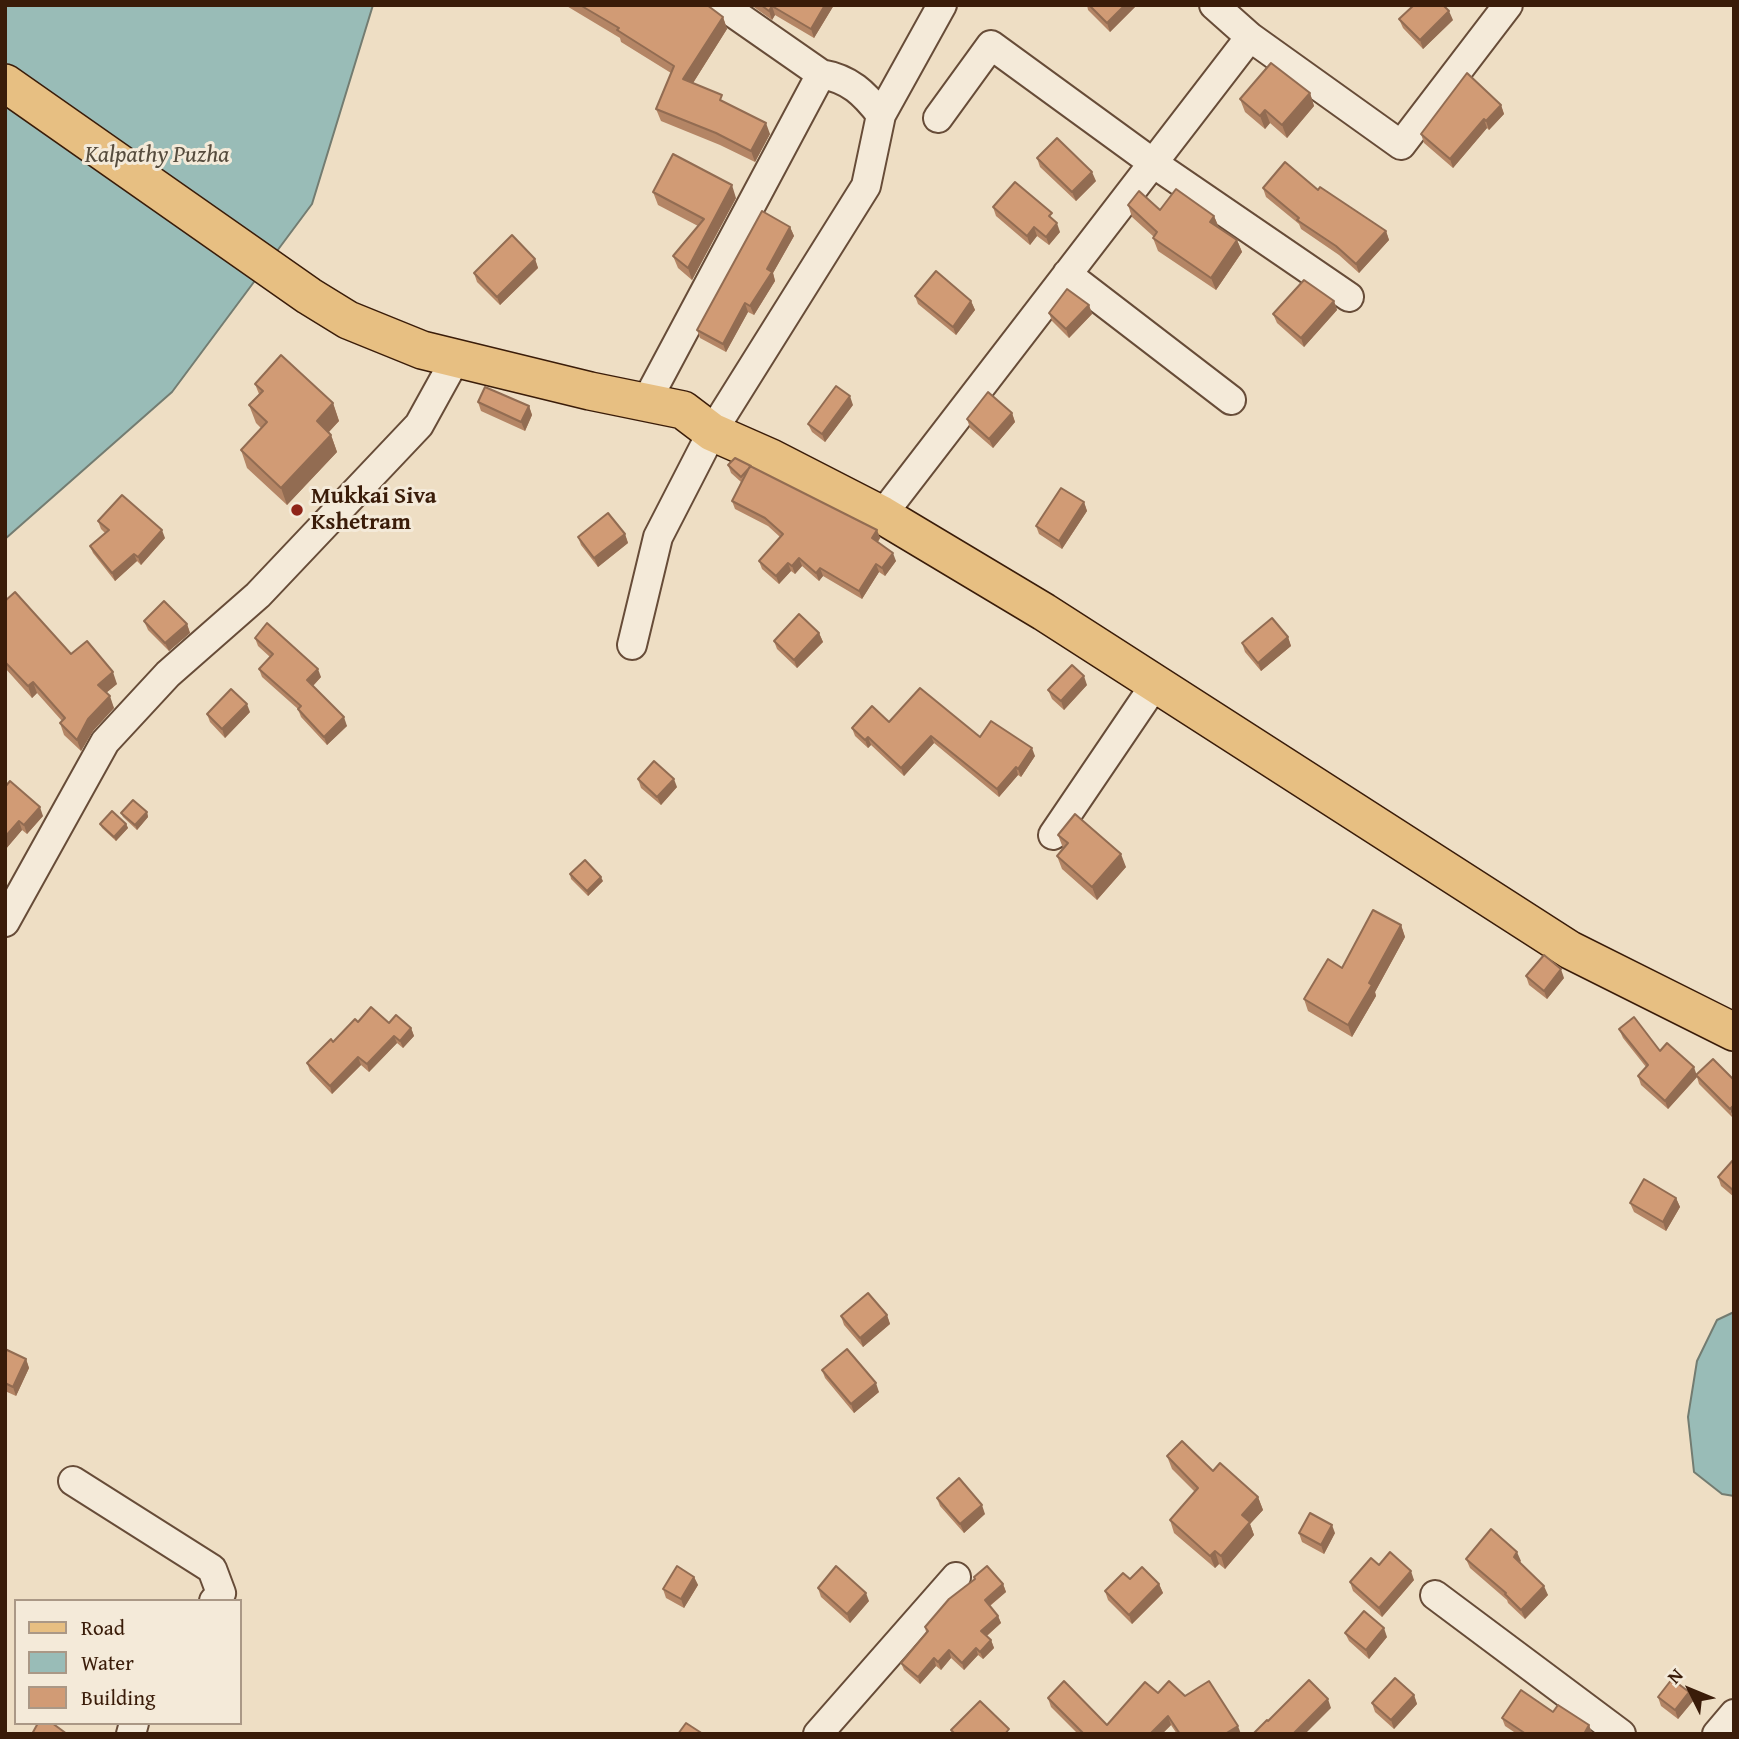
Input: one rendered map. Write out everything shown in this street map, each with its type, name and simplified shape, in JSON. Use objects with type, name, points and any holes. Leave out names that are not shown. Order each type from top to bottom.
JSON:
[{"type":"main road","points":[[5,83],[309,296],[348,320],[422,350],[590,391],[683,410],[712,432],[771,458],[882,515],[1044,612],[1570,950],[1734,1032]]},
{"type":"street","points":[[722,5],[821,74],[838,77],[865,95],[881,115]]},
{"type":"street","points":[[632,645],[658,537],[712,432],[866,186],[881,115],[942,5]]},
{"type":"street","points":[[1214,5],[1250,37],[1401,145],[1496,10]]},
{"type":"street","points":[[882,515],[1250,37]]},
{"type":"street","points":[[938,118],[991,45],[1153,163],[1349,297]]},
{"type":"street","points":[[646,402],[821,74]]},
{"type":"street","points":[[1068,275],[1231,400]]},
{"type":"street","points":[[5,922],[105,742],[168,674],[258,595],[419,425],[456,358]]},
{"type":"street","points":[[1053,835],[1156,684]]},
{"type":"street","points":[[73,1481],[212,1569],[220,1593],[216,1599]]},
{"type":"street","points":[[818,1734],[956,1577]]},
{"type":"street","points":[[1435,1595],[1621,1734]]},
{"type":"street","points":[[1717,1734],[1734,1714]]},
{"type":"water","name":"Kalpathy Puzha","points":[[5,5],[373,5],[312,204],[172,392],[5,539]]},
{"type":"water","points":[[1734,1312],[1734,1496],[1722,1494],[1694,1472],[1688,1417],[1697,1361],[1717,1320]]},
{"type":"building","points":[[580,5],[707,5],[723,17],[683,79],[722,95],[720,100],[766,123],[751,151],[716,133],[656,109],[674,66]]},
{"type":"building","points":[[761,5],[825,5],[811,29],[772,6],[769,11]]},
{"type":"building","points":[[1089,5],[1125,5],[1107,23]]},
{"type":"building","points":[[1414,5],[1443,5],[1449,11],[1420,40],[1399,19]]},
{"type":"building","points":[[1271,63],[1310,93],[1282,125],[1265,110],[1260,116],[1240,99]]},
{"type":"building","points":[[1467,73],[1501,105],[1486,121],[1484,119],[1450,159],[1421,134]]},
{"type":"building","points":[[1057,138],[1092,172],[1072,192],[1037,158]]},
{"type":"building","points":[[673,154],[732,185],[688,268],[673,256],[704,219],[653,192]]},
{"type":"building","points":[[1285,162],[1318,190],[1320,187],[1386,231],[1356,264],[1336,246],[1297,220],[1299,218],[1263,188]]},
{"type":"building","points":[[1015,182],[1052,213],[1049,216],[1057,223],[1046,237],[1034,227],[1027,236],[993,207]]},
{"type":"building","points":[[1176,189],[1214,216],[1210,222],[1237,240],[1211,278],[1153,238],[1157,232],[1128,205],[1139,191],[1160,210]]},
{"type":"building","points":[[762,211],[790,227],[767,269],[772,272],[750,306],[745,303],[723,344],[697,330]]},
{"type":"building","points":[[512,235],[535,259],[497,297],[474,273]]},
{"type":"building","points":[[936,271],[971,301],[953,327],[915,296]]},
{"type":"building","points":[[1304,280],[1334,301],[1301,338],[1273,314]]},
{"type":"building","points":[[1067,289],[1089,305],[1066,329],[1049,313]]},
{"type":"building","points":[[281,355],[333,403],[317,421],[331,435],[281,488],[241,450],[267,422],[249,405],[263,391],[255,384]]},
{"type":"building","points":[[836,386],[850,396],[822,434],[808,424]]},
{"type":"building","points":[[485,387],[529,406],[521,422],[478,402]]},
{"type":"building","points":[[988,392],[1012,413],[989,439],[967,419]]},
{"type":"building","points":[[735,458],[751,466],[741,477],[728,465]]},
{"type":"building","points":[[750,466],[877,530],[872,538],[893,553],[882,568],[876,564],[859,591],[820,568],[816,573],[799,558],[792,566],[788,563],[776,576],[759,561],[783,534],[765,518],[732,501]]},
{"type":"building","points":[[1061,488],[1084,502],[1059,541],[1036,526]]},
{"type":"building","points":[[122,495],[162,530],[138,557],[134,554],[112,573],[90,546],[109,530],[98,521]]},
{"type":"building","points":[[608,513],[625,534],[594,558],[578,537]]},
{"type":"building","points":[[15,592],[71,654],[87,641],[113,672],[98,685],[110,696],[88,719],[77,740],[60,723],[65,718],[33,682],[28,686],[5,662],[5,601]]},
{"type":"building","points":[[164,601],[187,624],[165,643],[144,621]]},
{"type":"building","points":[[799,614],[819,633],[794,660],[774,641]]},
{"type":"building","points":[[1272,618],[1288,637],[1258,663],[1242,643]]},
{"type":"building","points":[[267,623],[318,669],[307,680],[344,717],[324,737],[298,709],[301,706],[259,669],[273,654],[255,638]]},
{"type":"building","points":[[1072,665],[1084,676],[1061,701],[1048,690]]},
{"type":"building","points":[[920,688],[980,737],[991,721],[1032,748],[1018,769],[1016,767],[997,789],[931,736],[901,768],[868,737],[865,740],[852,728],[872,706],[889,722]]},
{"type":"building","points":[[231,689],[247,704],[222,729],[207,714]]},
{"type":"building","points":[[654,761],[674,779],[657,797],[638,779]]},
{"type":"building","points":[[10,781],[40,807],[24,825],[19,821],[5,837],[5,787]]},
{"type":"building","points":[[133,800],[147,812],[135,825],[121,813]]},
{"type":"building","points":[[112,811],[126,824],[114,837],[100,824]]},
{"type":"building","points":[[1075,814],[1121,854],[1092,887],[1057,856],[1068,843],[1058,835]]},
{"type":"building","points":[[585,860],[601,877],[587,891],[570,874]]},
{"type":"building","points":[[1373,910],[1401,925],[1369,983],[1372,985],[1348,1025],[1304,999],[1328,959],[1342,968]]},
{"type":"building","points":[[1544,955],[1561,969],[1544,991],[1526,976]]},
{"type":"building","points":[[371,1007],[389,1023],[396,1015],[411,1028],[400,1041],[394,1036],[367,1064],[358,1057],[330,1086],[307,1063],[355,1019],[358,1022]]},
{"type":"building","points":[[1634,1017],[1660,1051],[1667,1043],[1694,1067],[1665,1101],[1638,1076],[1648,1065],[1619,1029]]},
{"type":"building","points":[[1713,1059],[1734,1080],[1734,1105],[1730,1109],[1696,1075]]},
{"type":"building","points":[[1734,1159],[1734,1191],[1718,1177]]},
{"type":"building","points":[[1644,1179],[1676,1198],[1663,1222],[1630,1203]]},
{"type":"building","points":[[868,1293],[887,1315],[860,1338],[841,1316]]},
{"type":"building","points":[[5,1349],[26,1359],[13,1387],[5,1383]]},
{"type":"building","points":[[847,1349],[876,1383],[851,1404],[822,1370]]},
{"type":"building","points":[[1182,1441],[1213,1471],[1220,1463],[1258,1497],[1242,1515],[1250,1522],[1221,1556],[1215,1551],[1210,1556],[1170,1520],[1198,1488],[1167,1456]]},
{"type":"building","points":[[959,1478],[982,1505],[960,1524],[937,1498]]},
{"type":"building","points":[[1310,1513],[1332,1525],[1321,1545],[1299,1533]]},
{"type":"building","points":[[1491,1529],[1517,1552],[1514,1557],[1544,1586],[1521,1610],[1506,1593],[1466,1559]]},
{"type":"building","points":[[1390,1552],[1411,1571],[1379,1608],[1350,1582],[1371,1558],[1379,1565]]},
{"type":"building","points":[[677,1566],[694,1577],[681,1599],[663,1589]]},
{"type":"building","points":[[836,1566],[866,1593],[847,1614],[818,1588]]},
{"type":"building","points":[[987,1566],[1003,1584],[985,1600],[998,1616],[981,1631],[991,1640],[980,1652],[976,1648],[962,1663],[949,1650],[938,1662],[934,1658],[918,1677],[901,1663],[928,1631],[925,1627],[949,1599]]},
{"type":"building","points":[[1142,1567],[1159,1584],[1129,1615],[1105,1591],[1123,1573],[1130,1579]]},
{"type":"building","points":[[1364,1611],[1384,1628],[1366,1650],[1345,1633]]},
{"type":"building","points":[[1395,1678],[1414,1695],[1391,1720],[1372,1703]]},
{"type":"building","points":[[1672,1679],[1689,1692],[1675,1710],[1658,1697]]},
{"type":"building","points":[[1309,1680],[1328,1699],[1293,1734],[1253,1734],[1268,1721]]},
{"type":"building","points":[[1064,1681],[1107,1725],[1145,1682],[1158,1693],[1169,1681],[1185,1696],[1209,1681],[1238,1726],[1225,1734],[1180,1734],[1168,1716],[1150,1734],[1084,1734],[1048,1698]]},
{"type":"building","points":[[1521,1690],[1553,1712],[1558,1705],[1589,1725],[1584,1734],[1526,1734],[1502,1718]]},
{"type":"building","points":[[980,1701],[1009,1729],[1005,1734],[955,1734],[951,1730]]},
{"type":"building","points":[[686,1723],[703,1734],[678,1734]]},
{"type":"building","points":[[37,1725],[55,1725],[67,1734],[32,1734]]},
{"type":"place","name":"Mukkai Siva Kshetram","points":[[297,510]]}]
